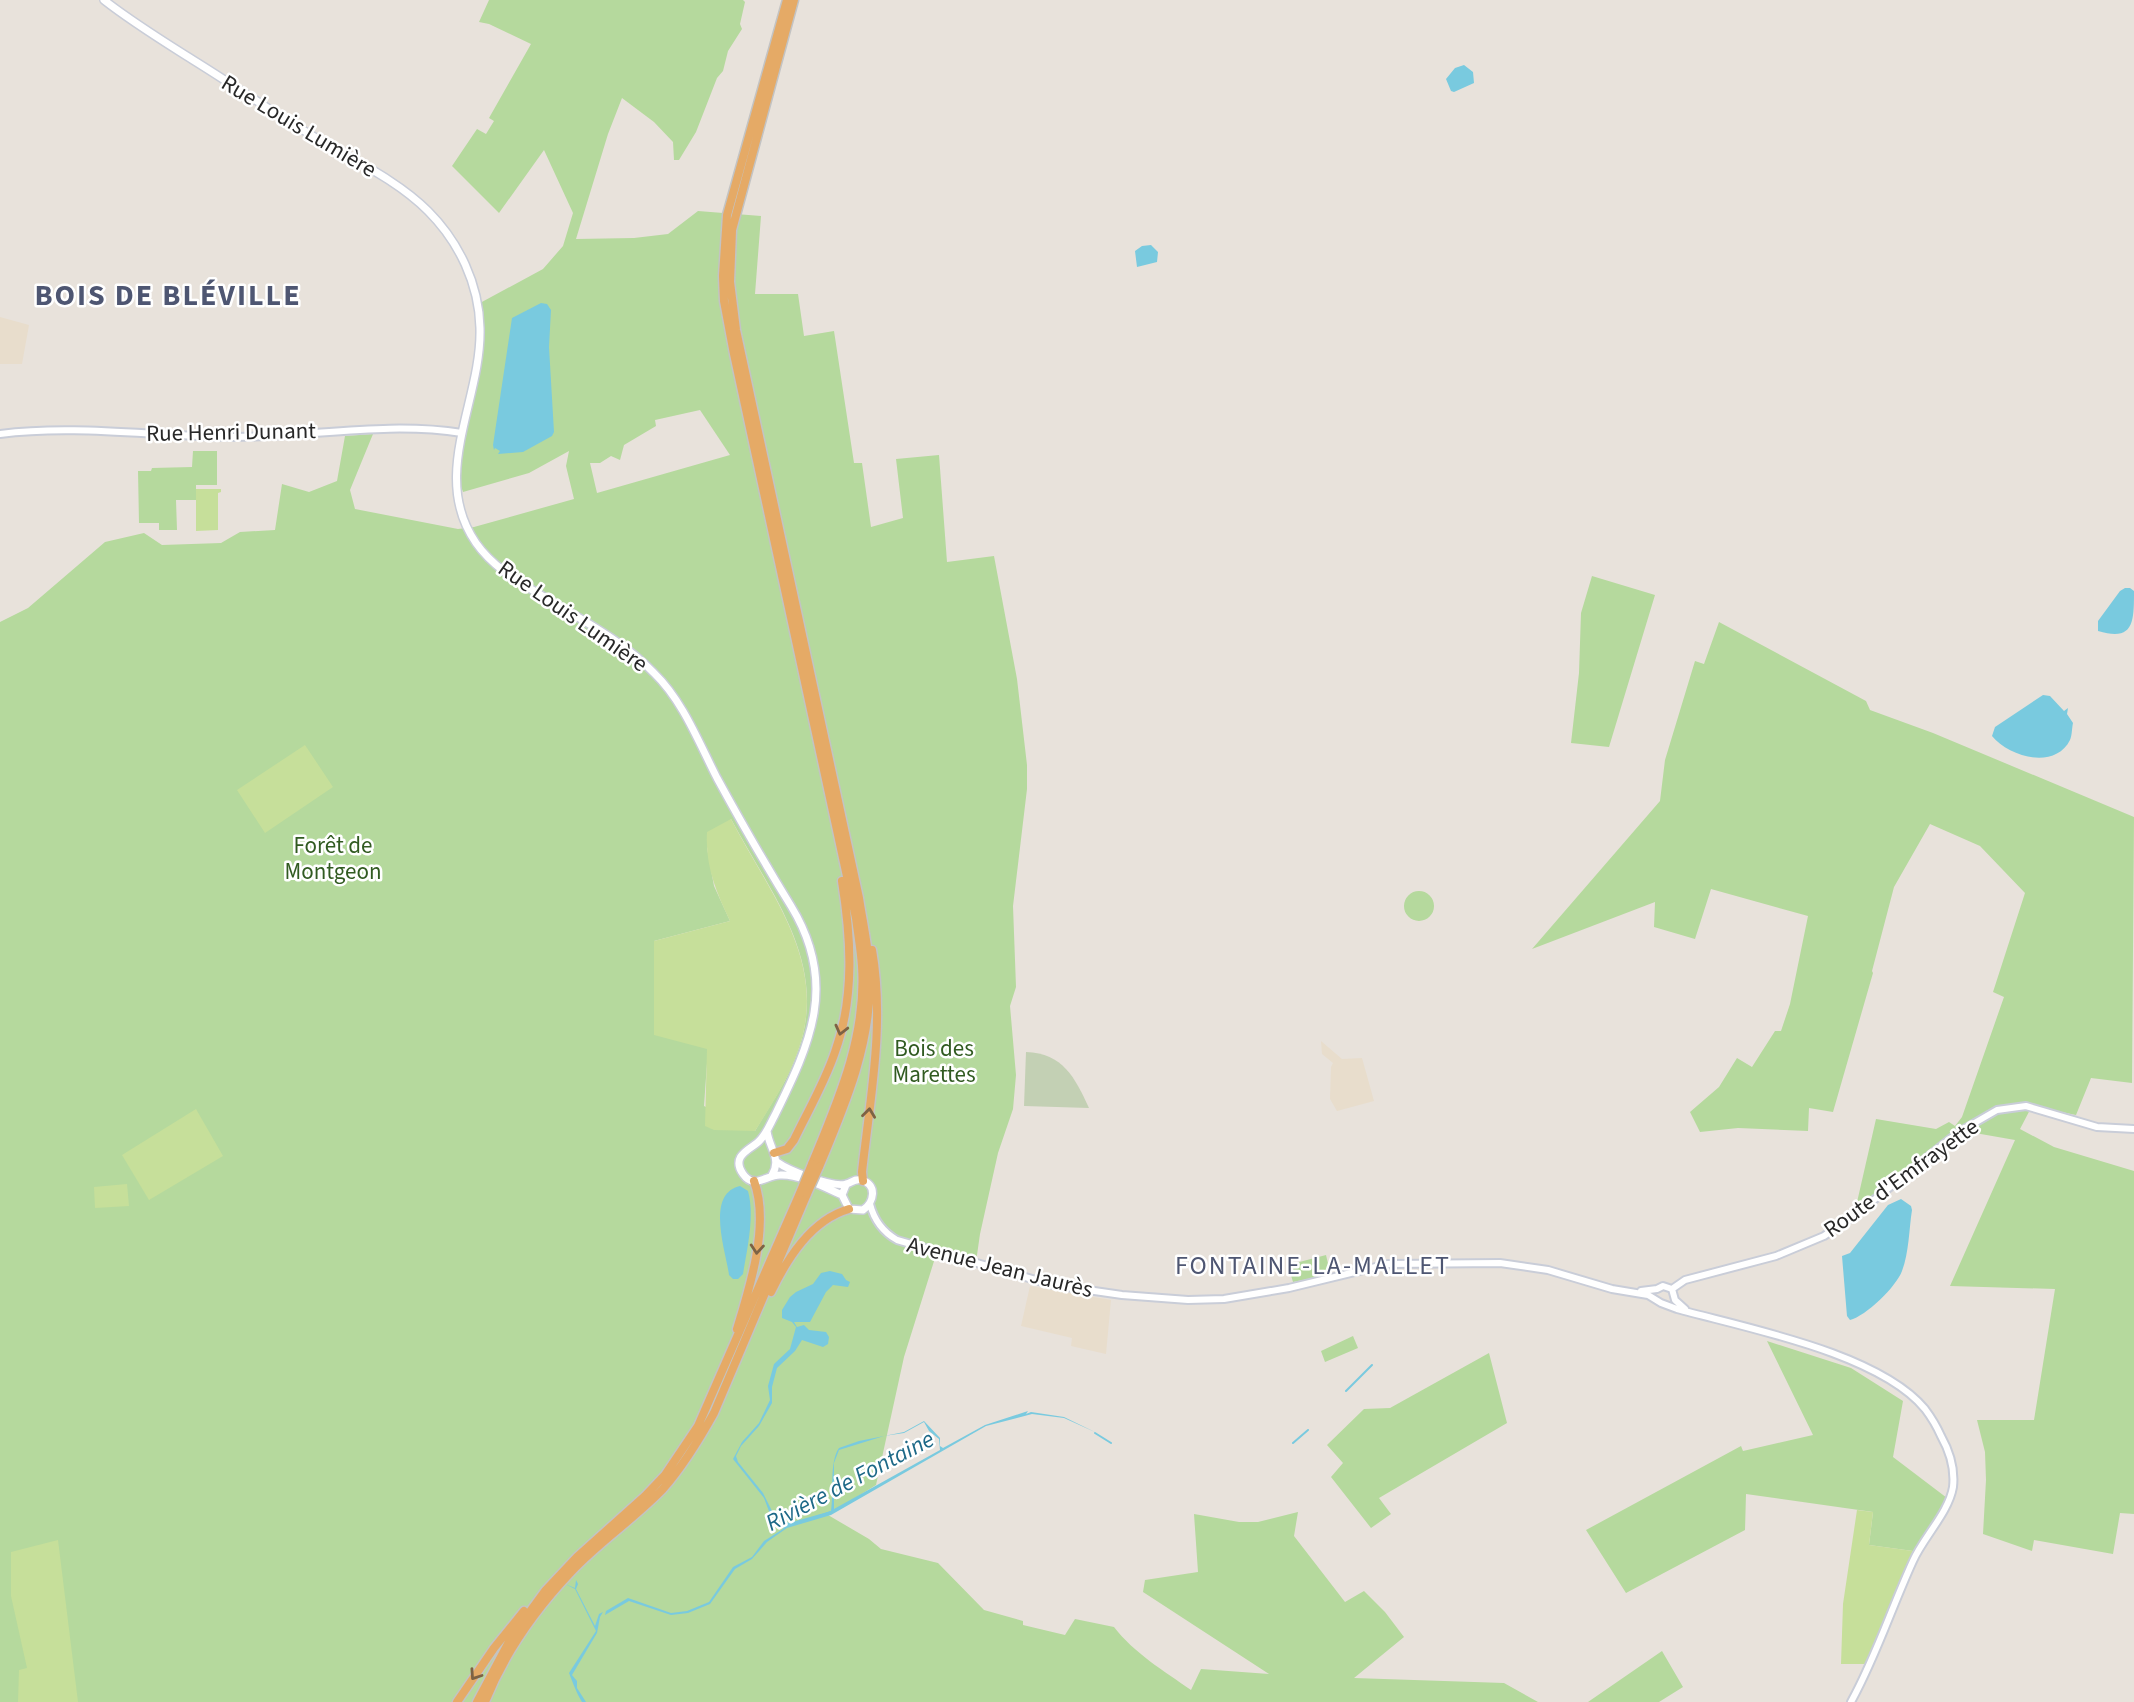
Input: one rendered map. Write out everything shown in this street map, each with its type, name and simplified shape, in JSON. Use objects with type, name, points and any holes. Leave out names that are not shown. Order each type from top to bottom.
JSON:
[{"type":"highway","points":[[788,0],[727,215],[723,289],[734,354],[856,918],[862,967],[862,996],[857,1033],[840,1097],[816,1166]]},
{"type":"highway","points":[[457,1702],[494,1648],[539,1592],[665,1475],[698,1426],[856,1074],[868,1014],[868,951],[736,330],[730,282],[732,230],[794,0]]},
{"type":"highway","points":[[773,1154],[787,1149],[794,1140],[836,1051],[845,1011],[850,962],[848,919],[825,778]]},
{"type":"highway","points":[[844,832],[867,916],[877,978],[878,1024],[863,1181]]},
{"type":"highway","points":[[727,1365],[756,1257],[758,1211],[754,1181]]},
{"type":"highway","points":[[485,1702],[514,1644],[551,1596],[572,1571],[640,1512],[680,1467],[714,1413],[803,1194]]},
{"type":"highway","points":[[739,1354],[792,1253],[825,1222],[853,1210]]},
{"type":"highway","points":[[477,1702],[495,1664],[520,1625],[545,1591],[577,1557]]},
{"type":"main road","name":"Rue Louis Lumière","points":[[104,0],[271,111],[397,186],[426,209],[445,230],[469,273],[480,319],[478,358],[455,470],[456,492],[465,523],[475,541],[497,566],[617,642],[657,675],[680,707],[760,857],[801,923],[813,962],[817,990],[811,1033],[802,1059],[767,1130],[756,1144]]},
{"type":"main road","points":[[767,1130],[773,1154],[772,1175]]},
{"type":"main road","points":[[842,1195],[846,1185],[854,1180],[863,1181],[873,1192],[870,1204],[853,1210],[842,1195],[789,1176],[772,1175],[764,1181],[754,1181],[742,1172],[740,1160],[745,1149],[756,1144],[773,1154],[786,1169],[846,1185]]},
{"type":"street","name":"Rue Henri Dunant","points":[[0,434],[49,430],[252,437],[412,427],[462,433]]},
{"type":"street","name":"Route d'Emfrayette","points":[[1672,1293],[1685,1280],[1776,1256],[1824,1236],[1855,1215],[1959,1132],[1997,1110],[2026,1106],[2096,1127],[2134,1129]]},
{"type":"street","points":[[870,1204],[877,1222]]},
{"type":"street","name":"Avenue Jean Jaurès","points":[[853,1210],[877,1222],[891,1237],[905,1244],[1052,1285],[1122,1296],[1224,1300],[1289,1288],[1373,1267],[1500,1263],[1537,1268],[1656,1298]]},
{"type":"street","name":"Avenue Jean Jaurès","points":[[1627,1292],[1665,1286],[1672,1293]]},
{"type":"street","points":[[1657,1289],[1656,1298],[1665,1304],[1828,1352],[1874,1371],[1924,1408],[1951,1457],[1954,1472],[1949,1501],[1913,1560],[1868,1671],[1851,1702]]},
{"type":"street","points":[[1665,1304],[1672,1293]]},
{"type":"street","points":[[1672,1293],[1677,1304],[1690,1312]]},
{"type":"shaded area","points":[[0,317],[29,325],[22,364],[0,364]]},
{"type":"shaded area","points":[[1321,1041],[1342,1059],[1362,1058],[1374,1101],[1337,1111],[1330,1099],[1333,1063],[1322,1054]]},
{"type":"shaded area","points":[[1030,1286],[1111,1300],[1106,1354],[1071,1346],[1072,1338],[1021,1326]]},
{"type":"green space","points":[[489,0],[745,2],[740,24],[742,29],[728,51],[723,71],[717,78],[696,132],[679,160],[674,160],[673,142],[654,122],[622,98],[608,134],[576,239],[634,238],[668,234],[698,211],[761,216],[755,294],[798,294],[804,336],[834,331],[854,463],[862,463],[871,527],[903,518],[896,459],[939,455],[947,562],[994,556],[1017,679],[1027,765],[1027,789],[1013,906],[1016,987],[1010,1006],[1016,1075],[1013,1109],[998,1153],[976,1262],[935,1258],[904,1357],[876,1485],[828,1515],[881,1549],[938,1563],[984,1610],[1023,1621],[1023,1625],[1065,1635],[1075,1619],[1114,1627],[1140,1653],[1191,1690],[1201,1669],[1269,1674],[1143,1592],[1145,1580],[1198,1572],[1194,1514],[1239,1522],[1258,1522],[1298,1512],[1294,1536],[1345,1602],[1364,1591],[1404,1637],[1354,1678],[1504,1683],[1538,1702],[0,1702],[0,622],[28,608],[105,542],[144,533],[162,545],[221,543],[240,532],[275,530],[282,484],[309,492],[337,481],[345,436],[373,434],[350,490],[355,509],[458,529],[574,499],[566,466],[569,451],[529,473],[463,492],[457,474],[484,341],[480,303],[543,269],[563,246],[573,213],[544,150],[499,213],[452,166],[477,129],[486,134],[494,121],[489,118],[531,44],[479,22]],"holes":[[[700,410],[730,455],[597,493],[590,463],[600,463],[611,456],[620,460],[624,445],[656,426],[655,420]],[[731,819],[779,904],[792,933],[802,962],[807,992],[805,1023],[796,1056],[755,1131],[704,1106],[708,1049],[654,941],[730,921],[714,886],[707,848]]]},
{"type":"green space","points":[[193,451],[217,451],[217,485],[196,485],[196,500],[176,500],[177,530],[159,530],[159,523],[139,523],[138,471],[192,467]]},
{"type":"green space","points":[[196,489],[221,489],[218,493],[218,530],[196,531]]},
{"type":"green space","points":[[1592,576],[1655,595],[1609,747],[1571,743],[1579,673],[1581,613]]},
{"type":"green space","points":[[1719,622],[1866,701],[1870,710],[1933,733],[2134,817],[2132,1083],[2091,1078],[2076,1115],[2032,1106],[2020,1129],[2054,1147],[2134,1171],[2134,1514],[2120,1513],[2113,1554],[2034,1540],[2032,1551],[1983,1534],[1985,1452],[1977,1420],[2034,1420],[2055,1289],[1950,1286],[2015,1140],[1958,1130],[1855,1211],[1876,1119],[1936,1129],[1949,1122],[1955,1126],[1962,1117],[2004,997],[1993,992],[2025,893],[1980,846],[1930,824],[1894,887],[1873,973],[1833,1112],[1809,1108],[1808,1131],[1738,1128],[1700,1132],[1690,1112],[1719,1087],[1737,1058],[1752,1067],[1775,1031],[1781,1031],[1790,1004],[1808,916],[1711,889],[1695,939],[1654,927],[1655,902],[1532,949],[1660,801],[1665,760],[1695,661],[1704,664]]},
{"type":"green space","points":[[305,745],[333,787],[265,833],[237,790]]},
{"type":"green space","points":[[731,819],[779,904],[792,933],[802,962],[807,992],[805,1023],[796,1056],[783,1085],[755,1131],[714,1130],[705,1126],[707,1049],[654,1035],[654,941],[730,921],[712,878],[707,832]]},
{"type":"green space","points":[[1419,891],[1425,892],[1433,900],[1433,912],[1425,920],[1419,921],[1413,920],[1405,912],[1404,906],[1405,900],[1413,892]]},
{"type":"green space","points":[[1026,1052],[1039,1053],[1059,1062],[1073,1077],[1089,1108],[1024,1106]]},
{"type":"green space","points":[[196,1109],[223,1156],[149,1200],[122,1155]]},
{"type":"green space","points":[[127,1184],[129,1206],[95,1208],[94,1187]]},
{"type":"green space","points":[[1326,1255],[1330,1272],[1328,1275],[1293,1282],[1288,1265]]},
{"type":"green space","points":[[1353,1336],[1358,1348],[1325,1362],[1321,1351]]},
{"type":"green space","points":[[1767,1341],[1851,1368],[1903,1401],[1893,1457],[1947,1498],[1940,1512],[1913,1551],[1869,1545],[1873,1512],[1746,1494],[1745,1530],[1626,1593],[1586,1530],[1741,1446],[1743,1451],[1813,1435]]},
{"type":"green space","points":[[1489,1353],[1507,1423],[1379,1498],[1391,1514],[1371,1528],[1331,1477],[1343,1463],[1327,1445],[1364,1409],[1390,1408]]},
{"type":"green space","points":[[1857,1510],[1873,1512],[1869,1545],[1913,1551],[1866,1664],[1841,1664],[1843,1604]]},
{"type":"green space","points":[[58,1540],[78,1702],[18,1702],[19,1670],[27,1668],[11,1596],[11,1552]]},
{"type":"green space","points":[[1662,1651],[1683,1687],[1659,1702],[1588,1702]]},
{"type":"water","points":[[1464,65],[1473,72],[1474,83],[1451,91],[1446,79],[1455,68]]},
{"type":"water","points":[[1151,245],[1158,252],[1157,262],[1137,267],[1135,251],[1142,246]]},
{"type":"water","points":[[541,303],[547,304],[551,310],[549,347],[554,432],[552,436],[523,452],[498,454],[500,451],[495,448],[494,450],[493,445],[512,318]]},
{"type":"water","points":[[2125,588],[2134,591],[2130,627],[2119,634],[2098,631],[2098,621]]},
{"type":"water","points":[[2043,695],[2050,696],[2064,711],[2068,708],[2067,714],[2073,723],[2071,738],[2063,749],[2054,755],[2032,757],[2009,750],[1992,736],[1995,727]]},
{"type":"water","points":[[740,1186],[748,1191],[751,1222],[743,1274],[738,1279],[733,1279],[729,1275],[720,1211],[729,1191]]},
{"type":"water","points":[[1901,1199],[1911,1206],[1912,1210],[1902,1271],[1880,1300],[1850,1320],[1847,1316],[1842,1256],[1850,1253],[1888,1205]]},
{"type":"water","points":[[830,1271],[842,1274],[850,1282],[848,1287],[833,1285],[826,1292],[810,1322],[794,1322],[797,1327],[804,1325],[809,1330],[826,1332],[829,1337],[828,1344],[823,1347],[802,1340],[795,1351],[777,1368],[772,1387],[772,1403],[759,1426],[741,1446],[736,1456],[763,1493],[773,1513],[789,1523],[831,1511],[834,1461],[839,1448],[859,1441],[884,1436],[904,1432],[924,1421],[940,1438],[940,1446],[943,1448],[985,1425],[1028,1411],[1026,1414],[1031,1412],[1064,1417],[1097,1433],[1064,1418],[1032,1414],[986,1426],[831,1515],[787,1528],[767,1542],[752,1559],[735,1569],[710,1604],[688,1613],[671,1615],[629,1601],[605,1615],[606,1611],[628,1598],[671,1613],[687,1611],[709,1602],[733,1567],[752,1557],[764,1541],[783,1529],[785,1525],[770,1514],[764,1498],[733,1459],[742,1442],[759,1423],[770,1400],[768,1386],[774,1364],[790,1349],[796,1327],[782,1318],[782,1310],[790,1297],[813,1284],[821,1273]],"holes":[[[924,1422],[929,1431],[939,1439],[940,1450],[834,1509],[834,1463],[839,1450],[884,1436],[904,1433]]]},
{"type":"water","points":[[576,1580],[576,1589],[595,1626],[599,1614],[603,1612],[597,1633],[572,1675],[586,1702],[582,1702],[569,1673],[596,1631],[575,1589],[565,1584],[575,1588]]},
{"type":"waterway","name":"Rivière de Fontaine","points":[[1346,1391],[1372,1365]]},
{"type":"waterway","name":"Rivière de Fontaine","points":[[1293,1443],[1308,1430]]},
{"type":"waterway","name":"Rivière de Fontaine","points":[[1095,1433],[1111,1443]]},
{"type":"waterway","name":"Rivière de Fontaine","points":[[820,1516],[831,1512]]},
{"type":"district","name":"BOIS DE BLÉVILLE","points":[[168,295]]},
{"type":"district","name":"FONTAINE-LA-MALLET","points":[[1313,1265]]},
{"type":"park label","name":"Forêt de Montgeon","points":[[333,858]]},
{"type":"park label","name":"Bois des Marettes","points":[[934,1061]]}]
